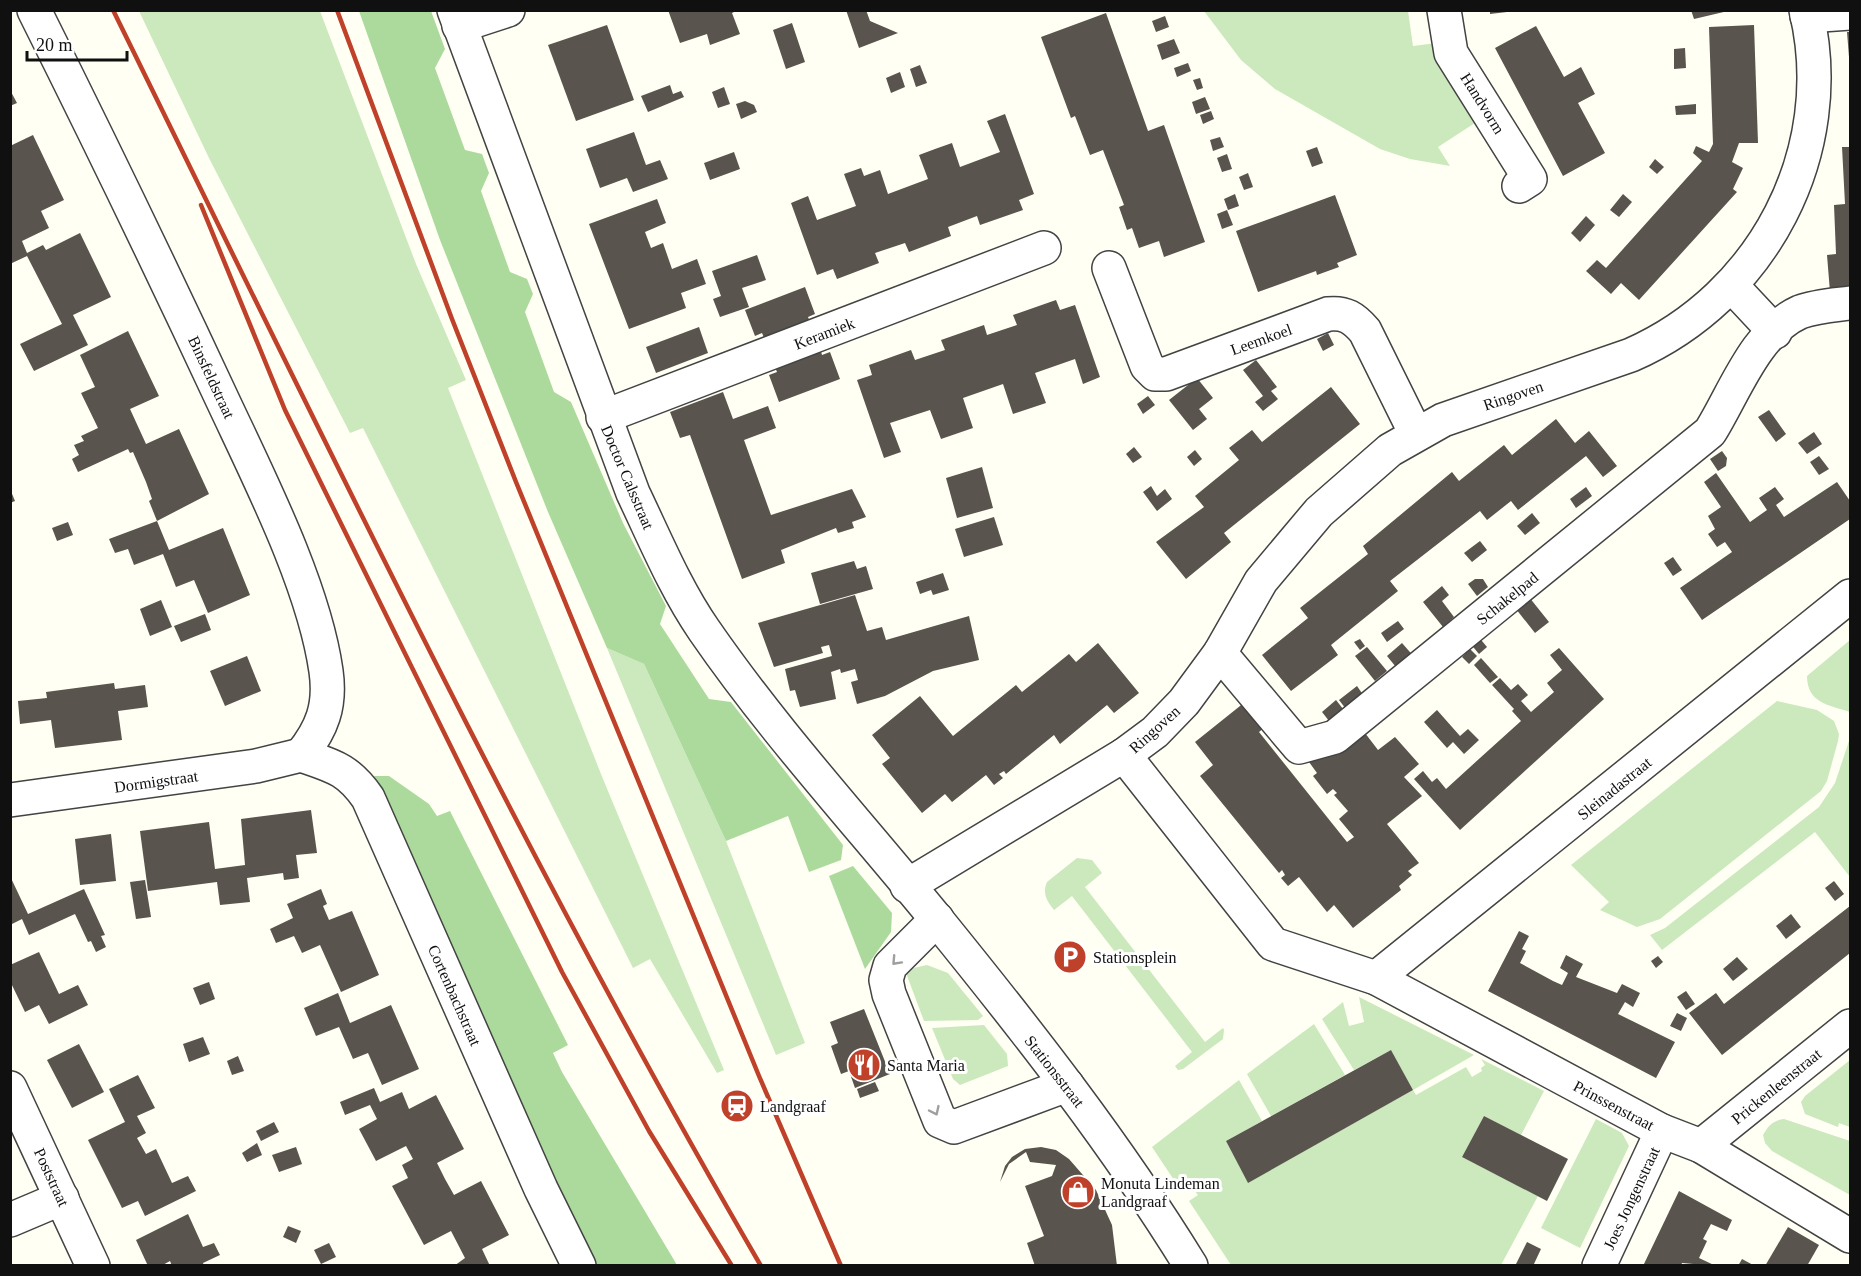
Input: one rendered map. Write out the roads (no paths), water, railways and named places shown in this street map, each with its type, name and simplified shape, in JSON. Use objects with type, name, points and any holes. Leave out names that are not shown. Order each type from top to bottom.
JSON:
[{"type":"street","name":"Binsfeldstraat","points":[[34,10],[153,250],[253,465],[303,587],[319,636],[326,673],[326,710],[318,734],[301,755]]},
{"type":"street","points":[[457,18],[508,10]]},
{"type":"street","name":"Handvorm","points":[[1444,10],[1451,53],[1530,179],[1519,186]]},
{"type":"street","points":[[1807,13],[1851,13]]},
{"type":"street","name":"Ringoven","points":[[1124,755],[1155,732],[1184,702],[1220,653],[1261,580],[1319,512],[1390,450],[1443,420],[1631,355],[1658,343],[1684,326],[1749,266],[1768,237],[1794,188],[1812,112],[1812,62],[1807,13]]},
{"type":"street","name":"Doctor Calsstraat","points":[[457,18],[603,417],[638,504],[703,628],[801,759],[907,886]]},
{"type":"street","name":"Keramiek","points":[[603,417],[1044,248]]},
{"type":"street","name":"Leemkoel","points":[[1109,268],[1147,366],[1155,374],[1166,374],[1328,314],[1338,313],[1356,321],[1365,332],[1416,434]]},
{"type":"street","points":[[1731,285],[1775,332]]},
{"type":"street","name":"Schakelpad","points":[[1220,653],[1299,747],[1335,737],[1710,432],[1743,369],[1789,318],[1802,312],[1851,303]]},
{"type":"street","name":"Sleinadastraat","points":[[1376,978],[1512,871],[1851,596]]},
{"type":"street","name":"Dormigstraat","points":[[10,800],[256,766],[301,755]]},
{"type":"street","name":"Cortenbachstraat","points":[[301,755],[341,769],[355,780],[368,798],[541,1189],[579,1266]]},
{"type":"street","points":[[907,886],[1124,755],[1273,944],[1376,978]]},
{"type":"street","name":"Stationsstraat","points":[[907,886],[936,919],[1067,1085],[1116,1152],[1191,1266]]},
{"type":"street","points":[[936,919],[890,966],[886,980],[913,1057],[940,1121],[954,1127],[1067,1085]]},
{"type":"street","name":"Prinssenstraat","points":[[1376,978],[1662,1131],[1701,1146],[1851,1236]]},
{"type":"street","name":"Prickenleenstraat","points":[[1701,1146],[1851,1026]]},
{"type":"street","name":"Poststraat","points":[[10,1088],[93,1266]]},
{"type":"street","name":"Joes Jongenstraat","points":[[1599,1266],[1662,1131]]},
{"type":"street","points":[[10,1220],[62,1198]]},
{"type":"railway","points":[[113,10],[426,644],[589,958],[761,1266]]},
{"type":"railway","points":[[337,10],[452,319],[516,482],[759,1076],[841,1266]]},
{"type":"railway","points":[[201,205],[285,410],[562,972],[649,1131],[732,1266]]},
{"type":"place","name":"Stationsplein","points":[[1070,957]]},
{"type":"place","name":"Santa Maria","points":[[864,1065]]},
{"type":"place","name":"Landgraaf","points":[[737,1106]]},
{"type":"place","name":"Monuta Lindeman Landgraaf","points":[[1078,1192]]}]
